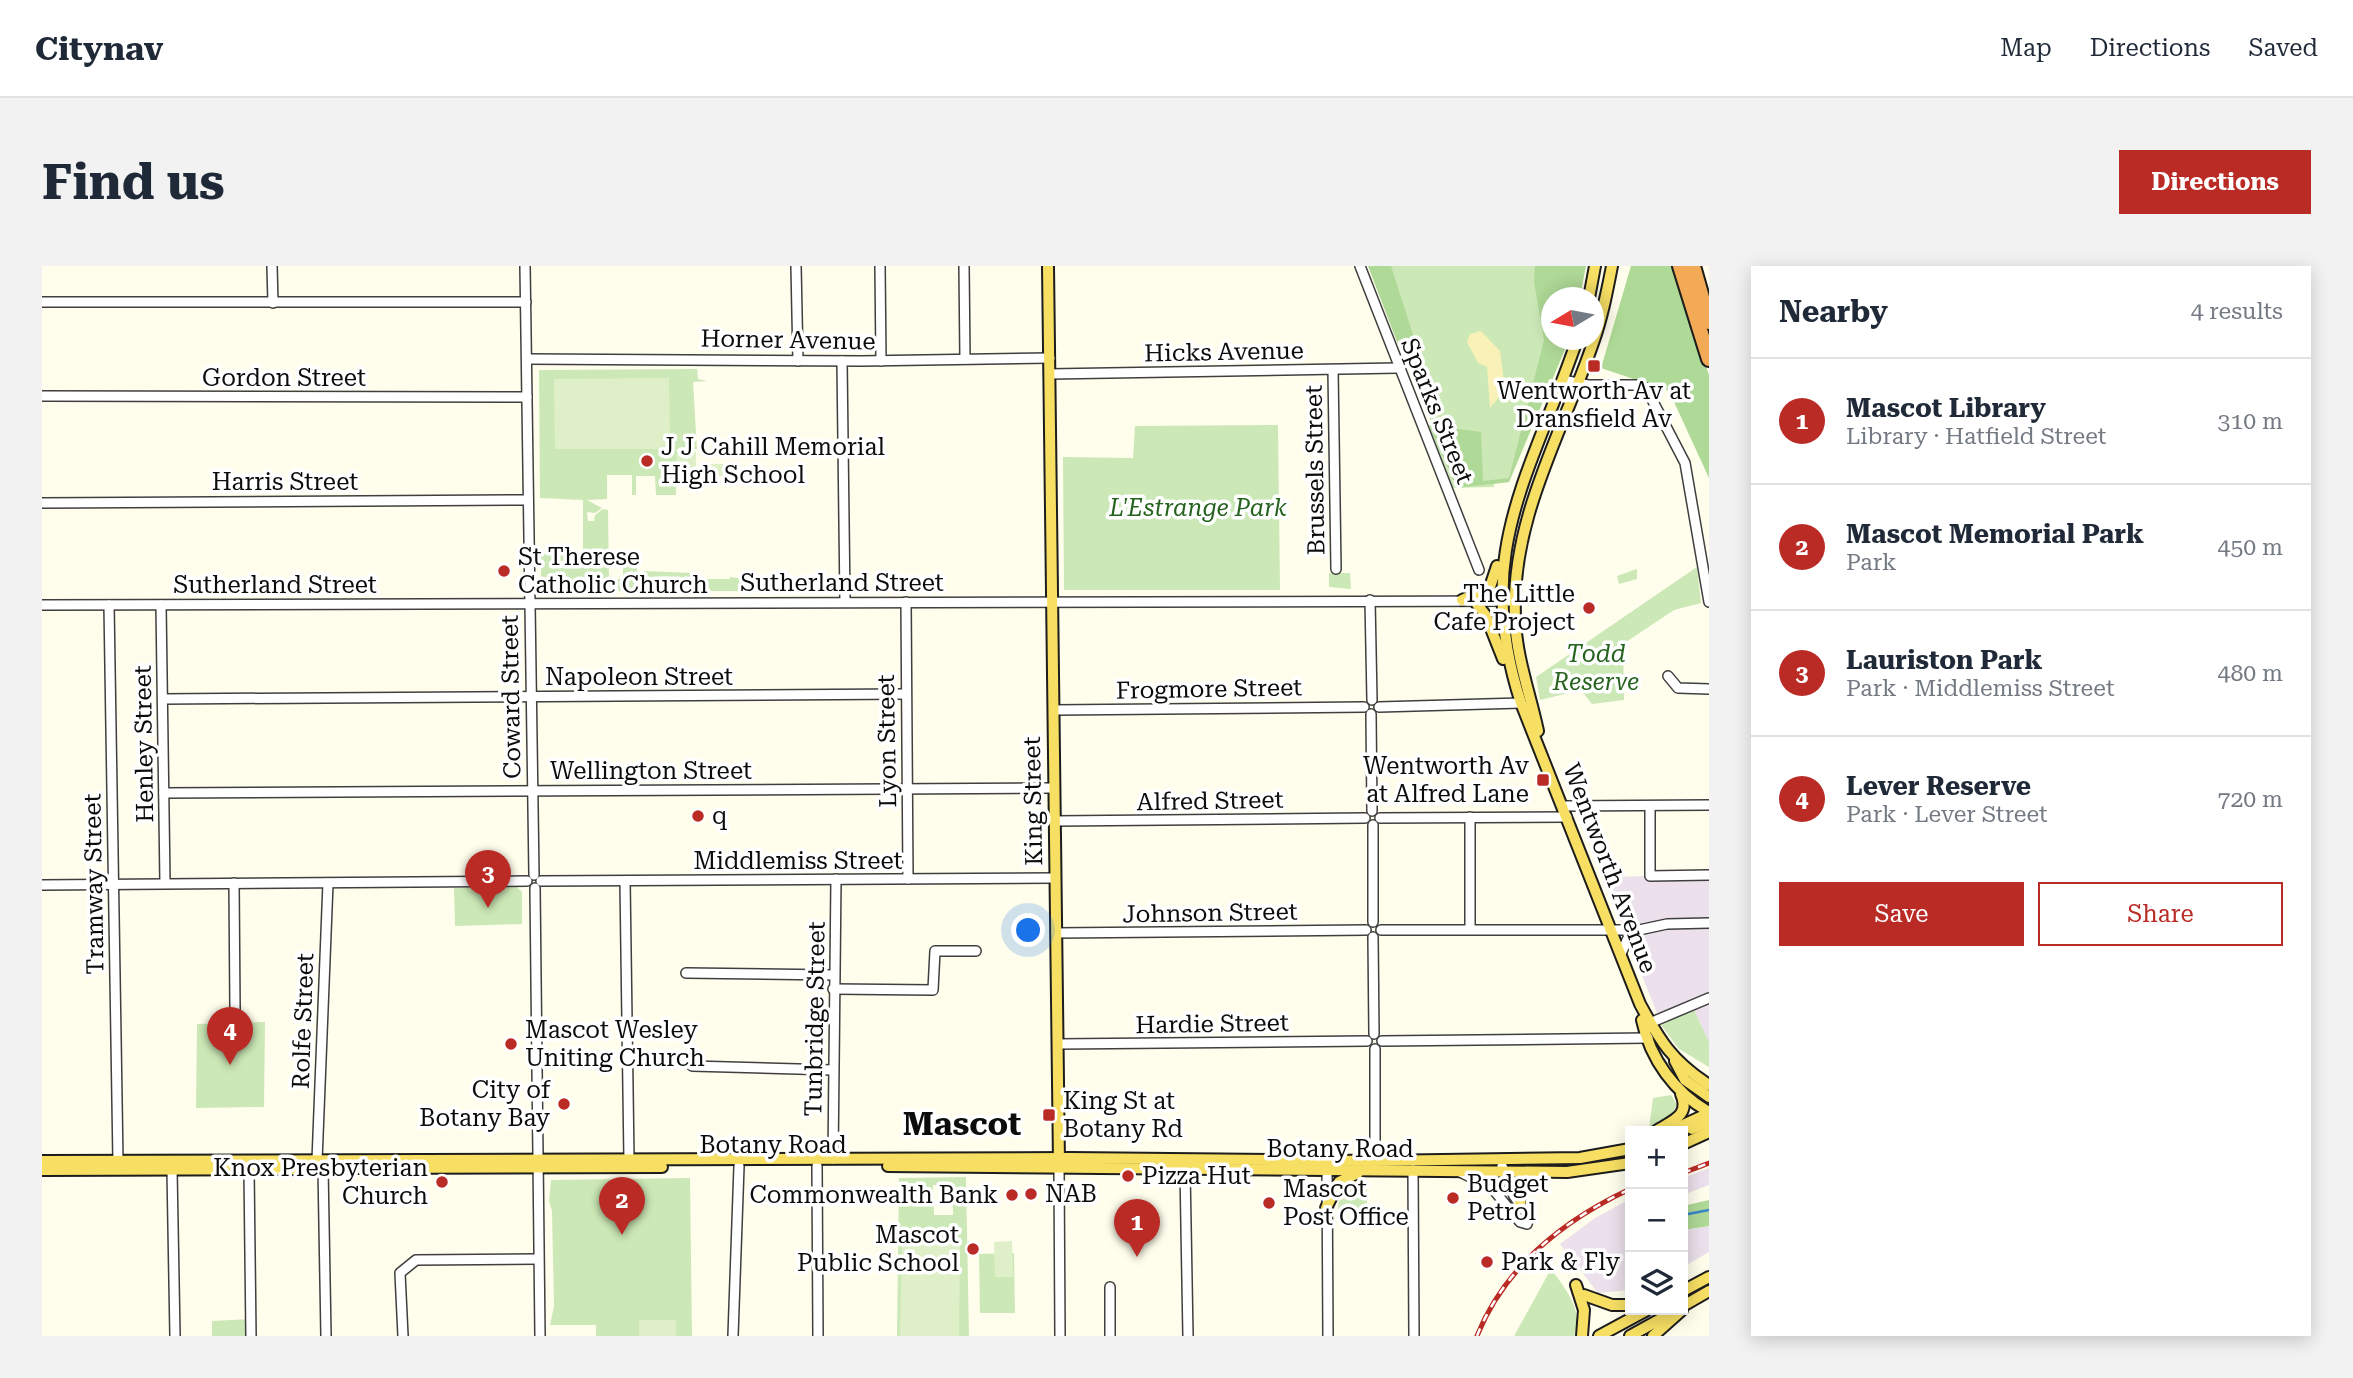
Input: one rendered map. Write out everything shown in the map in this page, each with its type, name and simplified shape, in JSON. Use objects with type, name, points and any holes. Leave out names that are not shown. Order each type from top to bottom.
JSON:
[{"type":"highway","points":[[1680,266],[1709,359]]},
{"type":"highway","points":[[1693,266],[1709,322]]},
{"type":"main road","name":"King Street","points":[[1048,266],[1059,1163]]},
{"type":"main road","points":[[1591,287],[1595,266]]},
{"type":"main road","name":"Wentworth Avenue","points":[[1541,748],[1520,663],[1515,601],[1519,551],[1527,517],[1600,320],[1612,266]]},
{"type":"main road","name":"Wentworth Avenue","points":[[1574,350],[1524,476],[1505,539],[1501,600],[1503,634],[1521,704],[1541,748],[1640,1003],[1647,1024],[1648,1038],[1662,1068],[1680,1091],[1709,1111]]},
{"type":"main road","points":[[1505,539],[1490,587],[1468,600],[1483,610],[1512,677]]},
{"type":"main road","name":"Wentworth Avenue","points":[[1647,1024],[1675,1061],[1709,1085]]},
{"type":"main road","points":[[1675,1061],[1685,1080],[1709,1097]]},
{"type":"main road","points":[[1663,1126],[1683,1112],[1685,1103],[1680,1091]]},
{"type":"main road","points":[[1680,1126],[1709,1111]]},
{"type":"main road","points":[[1688,1131],[1709,1122]]},
{"type":"main road","name":"Botany Road","points":[[42,1161],[738,1166],[1059,1163],[1185,1170],[1374,1165],[1499,1157],[1580,1158],[1625,1150]]},
{"type":"main road","name":"Botany Road","points":[[538,1165],[629,1160],[833,1159],[1327,1166]]},
{"type":"main road","name":"Botany Road","points":[[1374,1165],[1413,1170],[1546,1172],[1586,1171],[1625,1164]]},
{"type":"main road","name":"Botany Road","points":[[42,1170],[249,1170],[320,1165]]},
{"type":"main road","points":[[1326,1208],[1335,1186],[1343,1178],[1374,1165]]},
{"type":"main road","points":[[1520,1206],[1519,1191],[1524,1181],[1546,1172]]},
{"type":"main road","points":[[1688,1288],[1709,1277]]},
{"type":"main road","points":[[1576,1285],[1585,1318],[1583,1336]]},
{"type":"main road","points":[[1688,1304],[1709,1291]]},
{"type":"main road","points":[[1584,1295],[1612,1305],[1625,1305]]},
{"type":"main road","points":[[1599,1336],[1638,1315]]},
{"type":"main road","points":[[1630,1336],[1669,1315]]},
{"type":"main road","points":[[1653,1336],[1675,1315]]},
{"type":"street","points":[[272,266],[273,303]]},
{"type":"street","name":"Coward Street","points":[[525,266],[540,1336]]},
{"type":"street","points":[[796,266],[798,361]]},
{"type":"street","points":[[880,266],[881,361]]},
{"type":"street","points":[[964,266],[965,359]]},
{"type":"street","name":"Sparks Street","points":[[1360,266],[1479,570]]},
{"type":"street","points":[[42,302],[526,302]]},
{"type":"street","name":"Horner Avenue","points":[[527,359],[881,361],[1049,358]]},
{"type":"street","points":[[842,361],[845,602]]},
{"type":"street","name":"Hicks Avenue","points":[[1050,374],[1398,368]]},
{"type":"street","name":"Brussels Street","points":[[1333,370],[1336,569]]},
{"type":"street","points":[[1563,380],[1578,384],[1639,385],[1646,388],[1685,463],[1709,602]]},
{"type":"street","name":"Gordon Street","points":[[42,396],[527,397]]},
{"type":"street","name":"Harris Street","points":[[42,503],[528,500]]},
{"type":"street","points":[[1370,600],[1372,707],[1369,815],[1376,822],[1373,922],[1369,934],[1377,1041],[1374,1165]]},
{"type":"street","name":"Sutherland Street","points":[[42,605],[1515,601]]},
{"type":"street","name":"Lyon Street","points":[[906,602],[908,879]]},
{"type":"street","name":"Henley Street","points":[[161,605],[165,883]]},
{"type":"street","name":"Tramway Street","points":[[109,606],[118,1162]]},
{"type":"street","points":[[1668,676],[1678,688],[1709,688]]},
{"type":"street","name":"Napoleon Street","points":[[163,699],[906,694]]},
{"type":"street","name":"Frogmore Street","points":[[1054,710],[1521,704]]},
{"type":"street","name":"Wellington Street","points":[[164,793],[1054,788]]},
{"type":"street","points":[[1376,822],[1709,805]]},
{"type":"street","points":[[1650,806],[1650,876],[1709,875]]},
{"type":"street","name":"Alfred Street","points":[[1055,821],[1369,815]]},
{"type":"street","points":[[1470,817],[1470,929]]},
{"type":"street","name":"Middlemiss Street","points":[[42,885],[1055,878]]},
{"type":"street","name":"Tunbridge Street","points":[[833,1159],[836,879]]},
{"type":"street","points":[[625,881],[629,1160]]},
{"type":"street","points":[[234,883],[235,1010]]},
{"type":"street","name":"Rolfe Street","points":[[326,1336],[320,1165],[328,883]]},
{"type":"street","points":[[1373,922],[1381,930]]},
{"type":"street","points":[[1369,934],[1381,930],[1639,930],[1667,924],[1709,923]]},
{"type":"street","points":[[1621,954],[1627,940],[1639,930]]},
{"type":"street","name":"Johnson Street","points":[[1055,933],[1369,934]]},
{"type":"street","points":[[833,989],[933,990],[935,951],[976,951]]},
{"type":"street","points":[[686,973],[833,975]]},
{"type":"street","points":[[1647,1024],[1709,998]]},
{"type":"street","points":[[1377,1041],[1648,1038]]},
{"type":"street","name":"Hardie Street","points":[[1058,1044],[1377,1041]]},
{"type":"street","points":[[692,1066],[833,1070]]},
{"type":"street","points":[[1456,1170],[1492,1188],[1520,1222],[1527,1224],[1530,1219],[1520,1206],[1499,1157]]},
{"type":"street","name":"King Street","points":[[1059,1163],[1060,1336]]},
{"type":"street","points":[[733,1336],[738,1166]]},
{"type":"street","points":[[817,1166],[818,1336]]},
{"type":"street","points":[[1327,1166],[1328,1336]]},
{"type":"street","points":[[172,1170],[175,1336]]},
{"type":"street","points":[[249,1170],[251,1336]]},
{"type":"street","points":[[1185,1170],[1188,1336]]},
{"type":"street","points":[[1413,1170],[1414,1336]]},
{"type":"street","points":[[403,1336],[400,1273],[416,1260],[538,1259]]},
{"type":"street","points":[[1110,1287],[1110,1336]]},
{"type":"shaded area","points":[[1603,877],[1709,877],[1709,1042],[1694,1010],[1666,1022],[1658,1016]]},
{"type":"shaded area","points":[[1709,1168],[1709,1185],[1688,1193],[1688,1176]]},
{"type":"shaded area","points":[[1625,1202],[1625,1290],[1598,1293],[1560,1244],[1595,1218]]},
{"type":"shaded area","points":[[1709,1226],[1709,1252],[1688,1264],[1688,1252],[1688,1229]]},
{"type":"green space","points":[[1368,266],[1391,266],[1424,369],[1399,347]]},
{"type":"green space","points":[[1372,266],[1567,266],[1557,287],[1541,287],[1541,350],[1549,350],[1509,482],[1494,484],[1494,487],[1449,488],[1426,428],[1433,427]]},
{"type":"green space","points":[[1535,266],[1586,266],[1582,287],[1541,287],[1541,323],[1534,282]]},
{"type":"green space","points":[[1631,266],[1672,266],[1709,375],[1709,478],[1669,391],[1601,368]]},
{"type":"green space","points":[[1541,350],[1565,350],[1509,482],[1457,488],[1429,425],[1481,432],[1483,481],[1509,478]]},
{"type":"green space","points":[[697,369],[698,379],[707,381],[693,382],[697,449],[677,449],[676,495],[656,495],[655,476],[636,476],[636,495],[632,495],[632,475],[607,475],[607,499],[587,500],[602,508],[595,513],[587,512],[588,521],[594,521],[595,515],[603,509],[608,510],[609,579],[623,579],[623,565],[637,565],[637,591],[541,591],[541,554],[578,554],[578,560],[583,560],[583,500],[540,498],[539,370]]},
{"type":"green space","points":[[669,378],[670,449],[555,449],[554,379]]},
{"type":"green space","name":"L'Estrange Park","points":[[1278,425],[1280,590],[1064,590],[1063,457],[1133,458],[1135,426]]},
{"type":"green space","points":[[677,452],[696,452],[696,484],[677,483]]},
{"type":"green space","points":[[709,464],[730,464],[730,476],[709,476]]},
{"type":"green space","name":"Todd Reserve","points":[[1697,567],[1701,603],[1674,610],[1623,644],[1624,700],[1592,704],[1581,690],[1540,700],[1536,677]]},
{"type":"green space","points":[[1637,569],[1637,579],[1619,584],[1617,576]]},
{"type":"green space","points":[[644,571],[692,573],[690,591],[644,591]]},
{"type":"green space","points":[[1329,573],[1350,573],[1351,589],[1329,587]]},
{"type":"green space","points":[[699,579],[745,579],[747,591],[699,591]]},
{"type":"green space","points":[[517,887],[522,892],[522,924],[455,926],[454,888]]},
{"type":"green space","points":[[1694,1010],[1709,1042],[1709,1067],[1679,1049],[1661,1025]]},
{"type":"green space","points":[[265,1022],[264,1107],[196,1108],[197,1024]]},
{"type":"green space","points":[[1671,1095],[1677,1105],[1672,1114],[1649,1126],[1653,1098]]},
{"type":"green space","points":[[966,1177],[969,1336],[897,1336],[899,1178]],"holes":[[[933,1185],[953,1186],[953,1215],[934,1215]]]},
{"type":"green space","points":[[690,1178],[692,1336],[596,1336],[596,1325],[550,1325],[554,1306],[552,1211],[549,1201],[551,1180]]},
{"type":"green space","points":[[1352,1181],[1367,1181],[1367,1211],[1338,1212],[1341,1194]]},
{"type":"green space","points":[[1709,1200],[1709,1226],[1688,1229],[1688,1205]]},
{"type":"green space","points":[[1012,1241],[1013,1277],[995,1277],[994,1242]]},
{"type":"green space","points":[[902,1243],[960,1243],[959,1336],[900,1336]]},
{"type":"green space","points":[[1014,1253],[1015,1313],[980,1313],[979,1254]]},
{"type":"green space","points":[[1551,1269],[1575,1309],[1577,1327],[1574,1336],[1514,1336]]},
{"type":"green space","points":[[251,1319],[251,1336],[212,1336],[212,1321]]},
{"type":"green space","points":[[639,1320],[676,1320],[676,1336],[639,1336]]},
{"type":"sand","points":[[1481,331],[1500,351],[1504,381],[1497,386],[1503,392],[1490,408],[1487,367],[1478,363],[1467,342],[1470,334]]},
{"type":"waterway","points":[[1688,1214],[1709,1210]]},
{"type":"railway","points":[[1688,1171],[1709,1163]]},
{"type":"railway","points":[[1477,1336],[1503,1288],[1539,1248],[1582,1215],[1625,1192]]},
{"type":"place","name":"Wentworth Av at Dransfield Av","points":[[1594,366]]},
{"type":"place","name":"J J Cahill Memorial High School","points":[[647,461]]},
{"type":"place","name":"St Therese Catholic Church","points":[[504,571]]},
{"type":"place","name":"The Little Cafe Project","points":[[1589,608]]},
{"type":"place","name":"Wentworth Av at Alfred Lane","points":[[1543,780]]},
{"type":"place","name":"q","points":[[698,816]]},
{"type":"place","name":"Lauriston Park","points":[[488,908]]},
{"type":"place","name":"Mascot Wesley Uniting Church","points":[[511,1044]]},
{"type":"place","name":"Lever Reserve","points":[[230,1065]]},
{"type":"place","name":"City of Botany Bay","points":[[564,1104]]},
{"type":"place","name":"King St at Botany Rd","points":[[1049,1115]]},
{"type":"place","name":"Pizza Hut","points":[[1128,1176]]},
{"type":"place","name":"Knox Presbyterian Church","points":[[442,1182]]},
{"type":"place","name":"NAB","points":[[1031,1194]]},
{"type":"place","name":"Commonwealth Bank","points":[[1012,1195]]},
{"type":"place","name":"Budget Petrol","points":[[1453,1198]]},
{"type":"place","name":"Mascot Post Office","points":[[1269,1203]]},
{"type":"place","name":"Mascot Memorial Park","points":[[622,1235]]},
{"type":"place","name":"Mascot Public School","points":[[973,1249]]},
{"type":"place","name":"Mascot Library","points":[[1137,1257]]},
{"type":"place","name":"Park & Fly","points":[[1487,1262]]},
{"type":"district","name":"Mascot","points":[[962,1124]]}]
